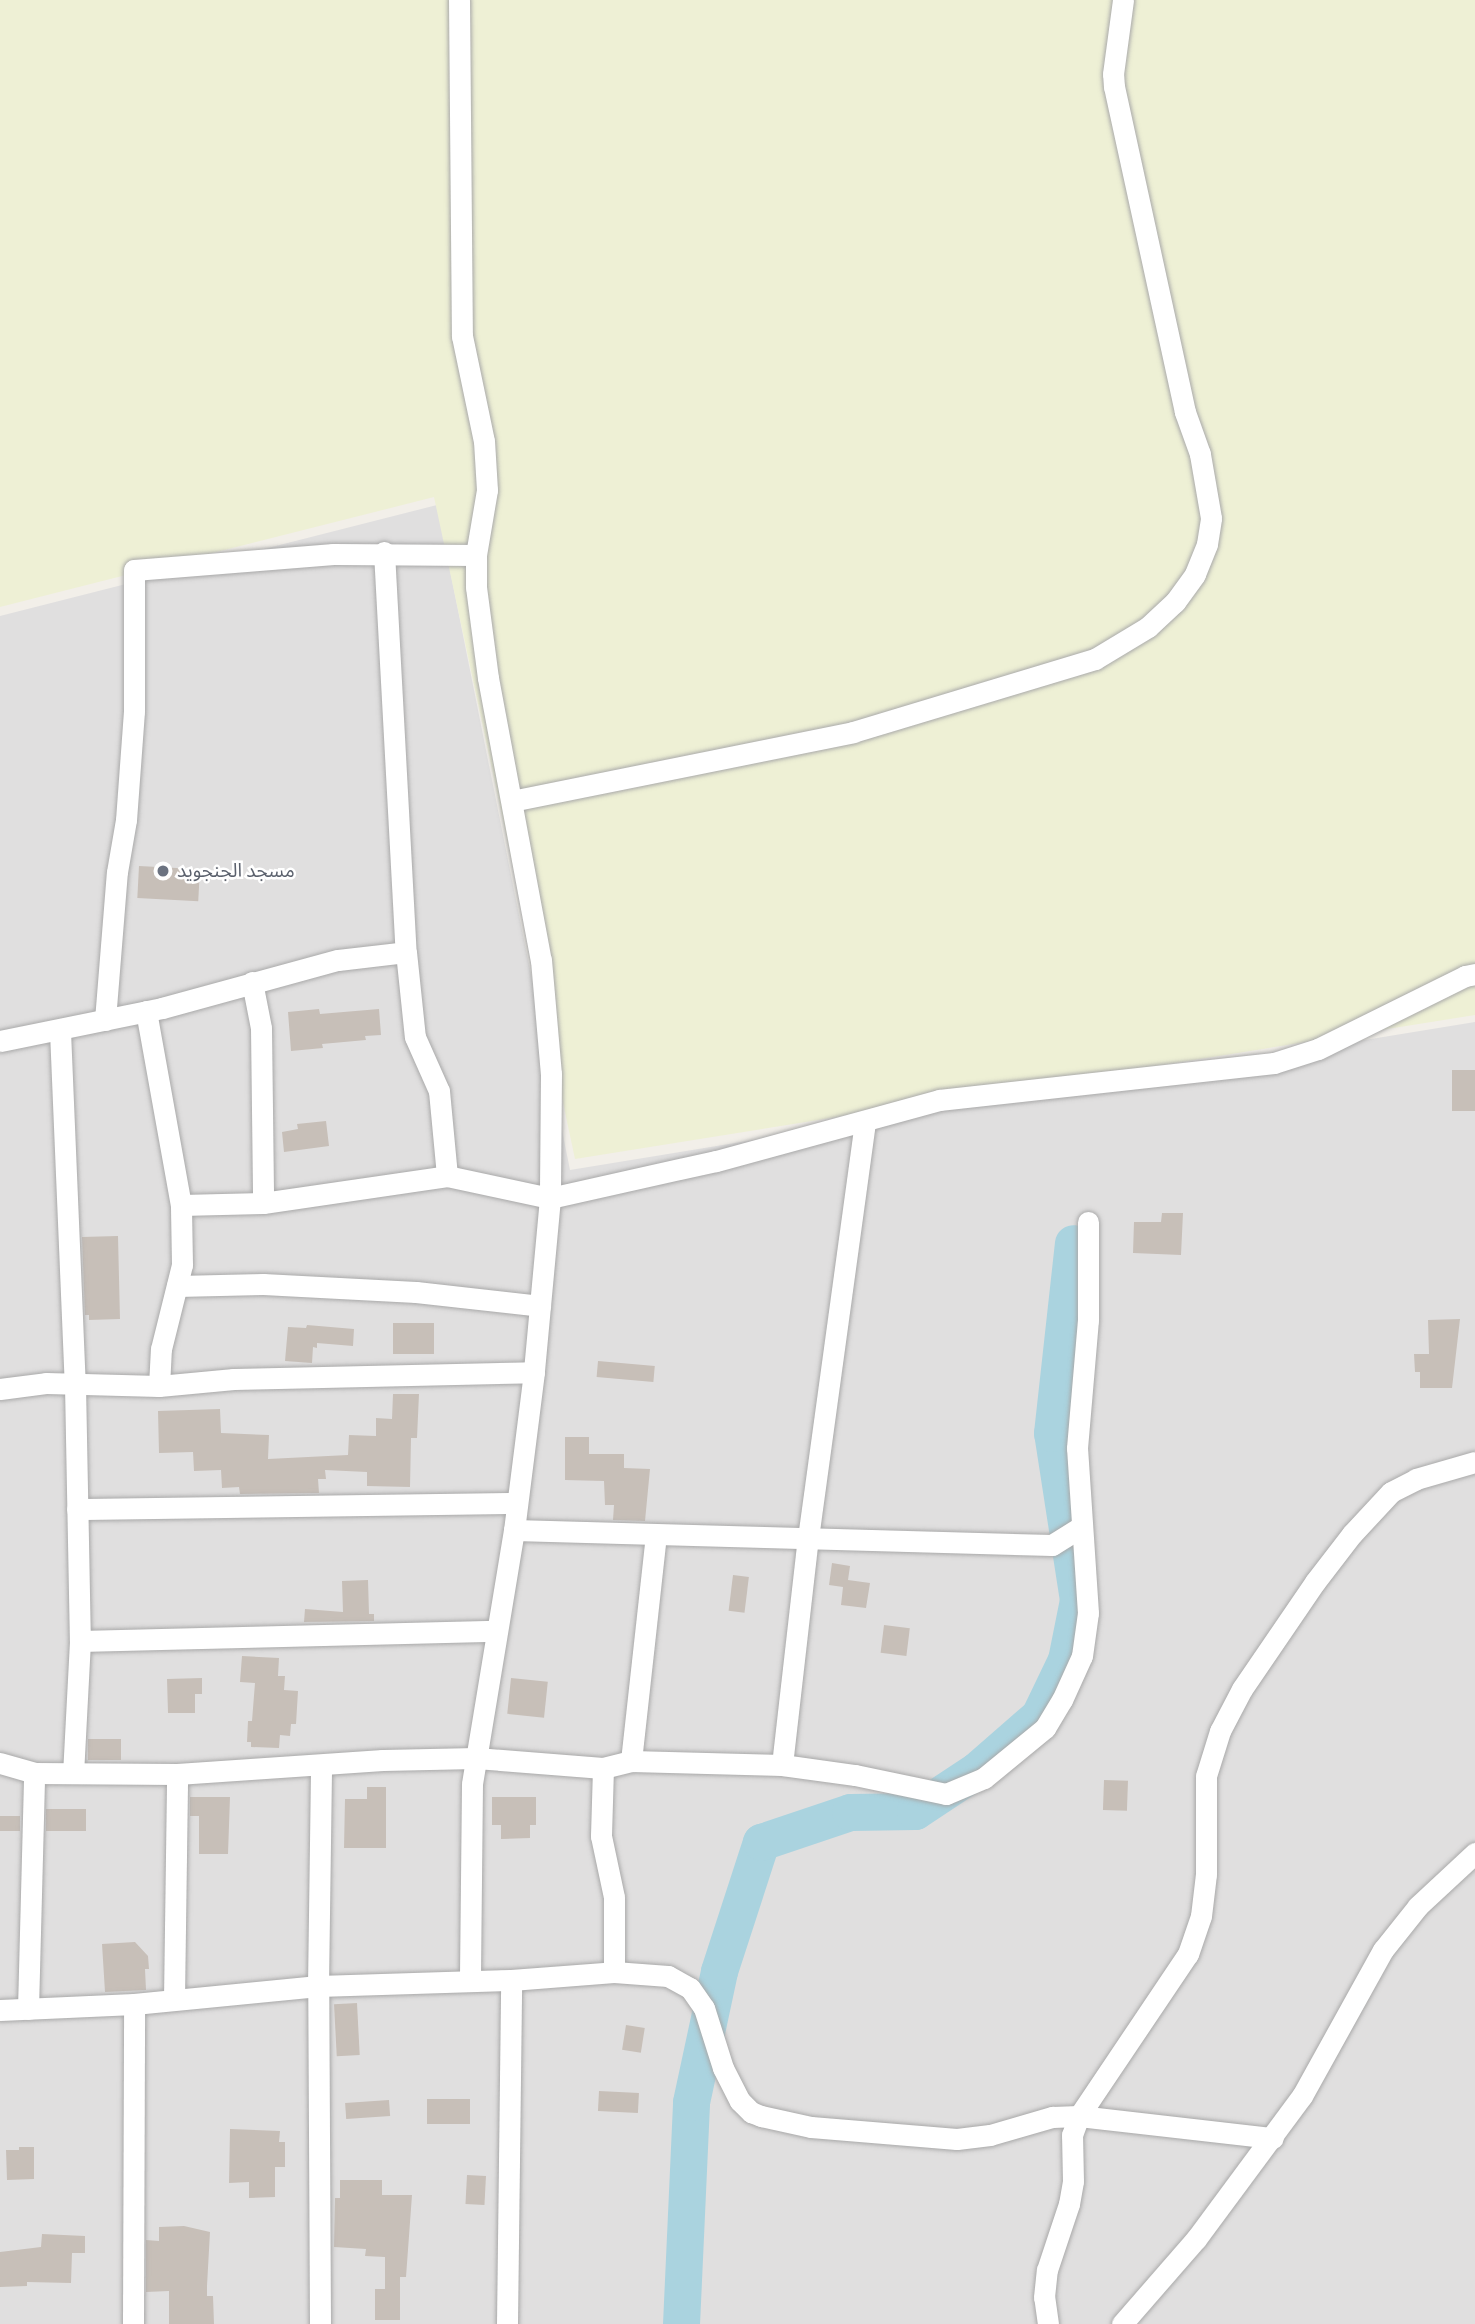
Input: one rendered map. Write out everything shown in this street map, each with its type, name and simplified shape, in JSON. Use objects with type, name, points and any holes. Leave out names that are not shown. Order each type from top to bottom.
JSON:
[{"type":"street","points":[[460,0],[462,336],[484,441],[487,489],[476,555],[488,678],[541,960],[551,1074],[550,1198],[534,1372],[514,1530],[476,1758],[470,1810],[470,1981]]},
{"type":"street","points":[[512,801],[853,732],[1095,659],[1148,626],[1175,602],[1195,574],[1207,544],[1211,518],[1200,454],[1185,412],[1114,87],[1113,74],[1123,0]]},
{"type":"street","points":[[105,1020],[133,724],[134,570],[384,552],[476,555]]},
{"type":"street","points":[[384,552],[407,952],[415,1037],[439,1091],[447,1176]]},
{"type":"street","points":[[0,1041],[146,1012],[338,960],[407,952]]},
{"type":"street","points":[[181,1205],[263,1203],[447,1176],[550,1198],[716,1161],[939,1100],[1274,1063],[1318,1049],[1465,976],[1475,974]]},
{"type":"street","points":[[252,982],[261,1028],[263,1203]]},
{"type":"street","points":[[146,1012],[181,1205],[184,1251],[160,1349],[159,1386]]},
{"type":"street","points":[[60,1031],[75,1385],[80,1641],[73,1773]]},
{"type":"street","points":[[782,1765],[808,1538],[865,1122]]},
{"type":"street","points":[[0,1763],[34,1773],[177,1774],[476,1758],[603,1768],[631,1761],[782,1765],[946,1794],[984,1778],[1045,1728],[1062,1700],[1082,1656],[1088,1614],[1077,1448],[1088,1320],[1088,1222]]},
{"type":"street","points":[[177,1286],[263,1284],[416,1292],[540,1306]]},
{"type":"street","points":[[0,1389],[46,1383],[159,1386],[248,1378],[534,1372]]},
{"type":"street","points":[[1048,2324],[1044,2297],[1047,2270],[1069,2204],[1073,2181],[1072,2135],[1079,2116],[1188,1954],[1200,1916],[1206,1874],[1206,1776],[1220,1731],[1242,1689],[1315,1582],[1352,1534],[1391,1492],[1439,1471],[1475,1462]]},
{"type":"street","points":[[77,1509],[516,1503]]},
{"type":"street","points":[[514,1530],[1052,1545],[1081,1527]]},
{"type":"street","points":[[631,1761],[656,1534]]},
{"type":"street","points":[[80,1641],[496,1631]]},
{"type":"street","points":[[320,2324],[318,1986],[321,1765]]},
{"type":"street","points":[[603,1768],[601,1836],[614,1896],[614,1972]]},
{"type":"street","points":[[28,2009],[34,1773]]},
{"type":"street","points":[[174,2000],[177,1774]]},
{"type":"street","points":[[1122,2324],[1196,2239],[1302,2096],[1383,1950],[1418,1906],[1475,1853]]},
{"type":"street","points":[[0,2010],[134,2004],[318,1986],[511,1980],[614,1972],[668,1976],[690,1988],[704,2008],[723,2068],[740,2101],[751,2112],[761,2116],[811,2127],[957,2138],[990,2135],[1052,2117],[1079,2116],[1272,2137]]},
{"type":"street","points":[[507,2324],[511,1980]]},
{"type":"street","points":[[133,2324],[134,2004]]},
{"type":"shaded area","points":[[437,505],[570,1170],[1475,1022],[1475,2324],[0,2324],[0,616]]},
{"type":"green space","points":[[0,0],[1475,0],[1475,1015],[575,1159],[434,497],[0,607]]},
{"type":"building","points":[[139,866],[200,869],[198,901],[137,898]]},
{"type":"building","points":[[319,1009],[320,1014],[379,1009],[381,1035],[365,1036],[366,1040],[322,1044],[323,1048],[291,1051],[288,1012]]},
{"type":"building","points":[[1452,1070],[1475,1070],[1475,1111],[1452,1111]]},
{"type":"building","points":[[326,1121],[329,1146],[284,1152],[282,1132],[298,1129],[297,1124]]},
{"type":"building","points":[[1162,1213],[1183,1213],[1181,1255],[1133,1253],[1134,1222],[1161,1222]]},
{"type":"building","points":[[118,1236],[120,1319],[89,1320],[89,1315],[85,1315],[82,1237]]},
{"type":"building","points":[[1460,1319],[1452,1388],[1420,1388],[1420,1372],[1415,1372],[1414,1354],[1429,1354],[1428,1320]]},
{"type":"building","points":[[393,1323],[434,1323],[434,1354],[393,1354]]},
{"type":"building","points":[[307,1325],[354,1329],[353,1346],[317,1343],[317,1348],[313,1347],[312,1363],[285,1361],[288,1327],[306,1328]]},
{"type":"building","points":[[598,1361],[655,1366],[653,1382],[597,1377]]},
{"type":"building","points":[[393,1394],[419,1394],[417,1438],[411,1438],[410,1487],[367,1486],[367,1472],[325,1470],[326,1479],[318,1479],[319,1493],[240,1494],[239,1487],[222,1488],[221,1470],[194,1471],[193,1452],[159,1453],[158,1411],[220,1409],[221,1433],[269,1435],[268,1459],[348,1455],[349,1435],[376,1436],[376,1418],[392,1419]]},
{"type":"building","points":[[565,1437],[589,1437],[589,1454],[624,1454],[624,1468],[650,1469],[645,1521],[613,1520],[614,1505],[605,1505],[604,1481],[565,1480]]},
{"type":"building","points":[[832,1563],[850,1566],[848,1580],[870,1583],[866,1608],[841,1605],[843,1587],[829,1585]]},
{"type":"building","points":[[733,1575],[749,1577],[744,1613],[729,1611]]},
{"type":"building","points":[[368,1580],[369,1614],[374,1614],[374,1621],[304,1622],[305,1609],[343,1612],[342,1581]]},
{"type":"building","points":[[884,1625],[910,1628],[906,1656],[881,1653]]},
{"type":"building","points":[[242,1656],[279,1658],[278,1676],[285,1676],[284,1690],[298,1691],[296,1724],[291,1724],[290,1736],[280,1735],[279,1748],[251,1747],[251,1742],[247,1742],[248,1721],[252,1721],[255,1683],[240,1682]]},
{"type":"building","points":[[202,1678],[202,1694],[195,1694],[195,1713],[168,1713],[167,1679]]},
{"type":"building","points":[[511,1678],[548,1682],[544,1718],[507,1714]]},
{"type":"building","points":[[88,1739],[121,1739],[121,1760],[88,1760]]},
{"type":"building","points":[[1104,1780],[1128,1781],[1127,1811],[1103,1810]]},
{"type":"building","points":[[367,1787],[386,1787],[386,1848],[344,1848],[345,1799],[367,1799]]},
{"type":"building","points":[[190,1797],[230,1797],[228,1854],[199,1854],[199,1816],[190,1816]]},
{"type":"building","points":[[492,1797],[536,1797],[536,1825],[530,1825],[530,1838],[501,1839],[501,1825],[492,1825]]},
{"type":"building","points":[[46,1809],[86,1809],[86,1831],[46,1831]]},
{"type":"building","points":[[0,1816],[20,1816],[20,1831],[0,1831]]},
{"type":"building","points":[[135,1942],[148,1956],[149,1969],[145,1969],[146,1990],[105,1992],[102,1944]]},
{"type":"building","points":[[357,2003],[360,2055],[337,2056],[334,2004]]},
{"type":"building","points":[[626,2025],[645,2028],[641,2053],[622,2050]]},
{"type":"building","points":[[599,2091],[639,2093],[638,2113],[598,2111]]},
{"type":"building","points":[[427,2099],[470,2099],[470,2124],[427,2124]]},
{"type":"building","points":[[389,2100],[390,2116],[346,2119],[345,2103]]},
{"type":"building","points":[[230,2129],[280,2131],[279,2142],[285,2142],[285,2167],[275,2167],[275,2197],[249,2198],[249,2182],[229,2183]]},
{"type":"building","points":[[19,2147],[34,2147],[34,2179],[7,2180],[6,2150],[19,2150]]},
{"type":"building","points":[[467,2175],[486,2176],[484,2205],[465,2204]]},
{"type":"building","points":[[340,2180],[382,2180],[382,2195],[412,2195],[406,2277],[400,2277],[400,2320],[375,2320],[375,2289],[385,2289],[385,2257],[365,2256],[366,2249],[334,2247],[335,2198],[340,2198]]},
{"type":"building","points":[[184,2226],[210,2232],[207,2296],[213,2296],[214,2324],[169,2324],[169,2291],[146,2292],[146,2240],[159,2241],[159,2227]]},
{"type":"building","points":[[42,2234],[85,2236],[85,2253],[72,2253],[71,2283],[27,2282],[27,2286],[0,2287],[0,2252],[41,2247]]},
{"type":"waterway","points":[[681,2324],[691,2102],[719,1971],[761,1842],[850,1812],[915,1811],[977,1770],[1039,1716],[1066,1660],[1078,1600],[1052,1433],[1073,1243]]},
{"type":"place","name":"مسجد الجنجويد","points":[[163,871]]}]
